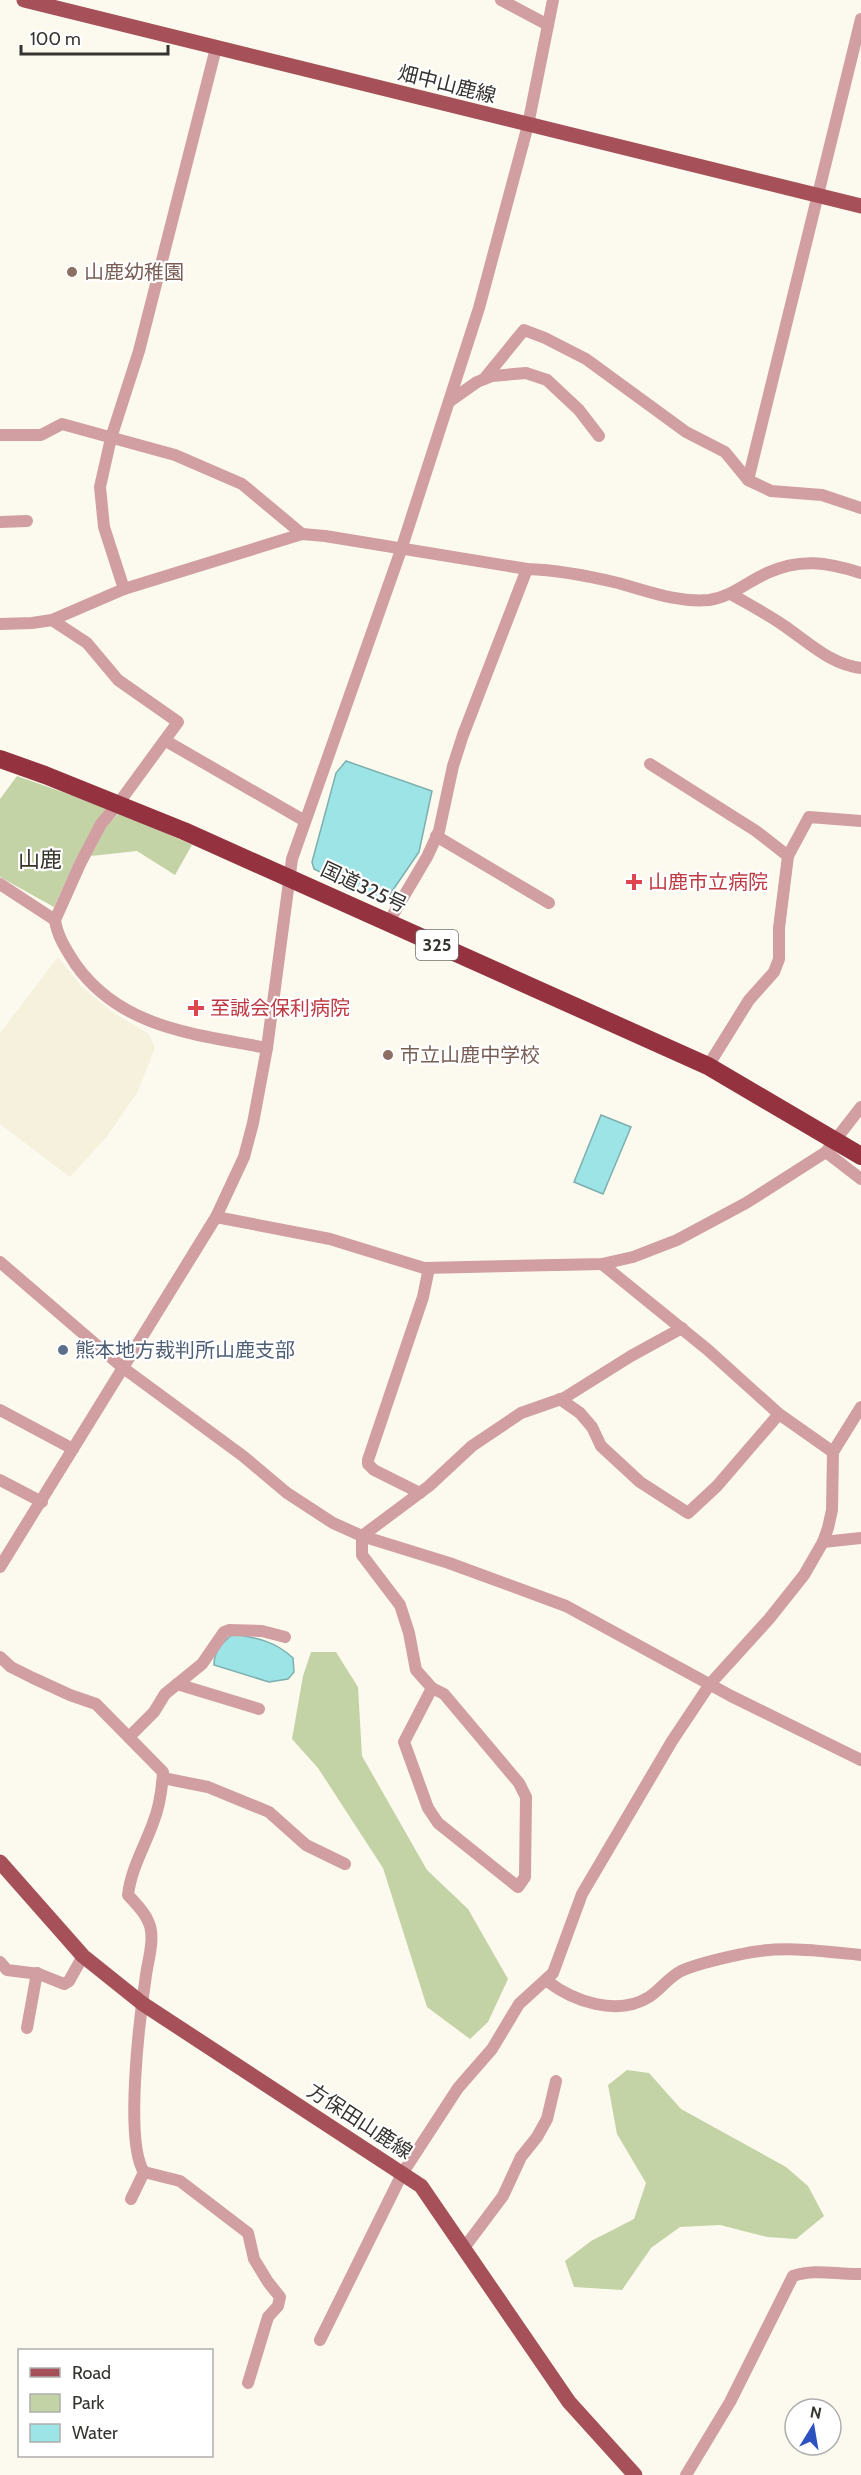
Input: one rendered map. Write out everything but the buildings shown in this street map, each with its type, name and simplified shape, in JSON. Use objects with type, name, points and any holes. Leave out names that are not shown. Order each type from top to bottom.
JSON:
[{"type":"highway","name":"国道325号","points":[[0,759],[118,804],[289,876],[388,923],[708,1066],[831,1146],[861,1156]]},
{"type":"main road","name":"畑中山鹿線","points":[[24,0],[861,206]]},
{"type":"main road","name":"方保田山鹿線","points":[[0,1862],[83,1956],[144,2004],[421,2186],[569,2402],[635,2475]]},
{"type":"street","points":[[501,0],[548,25]]},
{"type":"street","points":[[0,1567],[216,1217],[244,1157],[267,1048],[292,859],[401,550],[479,308],[528,125],[553,0]]},
{"type":"street","points":[[748,480],[861,19]]},
{"type":"street","points":[[124,589],[104,527],[100,487],[111,438],[139,351],[216,48]]},
{"type":"street","points":[[484,379],[524,330],[586,359],[686,432],[725,452],[748,480],[771,491],[822,495],[861,508]]},
{"type":"street","points":[[450,401],[492,376],[526,373],[547,380],[579,410],[599,436]]},
{"type":"street","points":[[0,435],[41,435],[62,424],[175,455],[242,484],[302,534]]},
{"type":"street","points":[[0,522],[27,521]]},
{"type":"street","points":[[0,624],[52,620],[124,589],[302,534],[527,569],[549,570],[617,583],[677,600],[710,600],[731,594],[768,573],[792,566],[817,562],[845,567],[861,567]]},
{"type":"street","points":[[845,567],[861,573]]},
{"type":"street","points":[[388,923],[436,836],[463,735],[527,569]]},
{"type":"street","points":[[731,594],[781,624],[828,657],[850,667],[861,668]]},
{"type":"street","points":[[52,620],[87,643],[118,680],[178,722],[101,824],[55,920],[56,929],[71,957],[97,991],[125,1009],[165,1027],[267,1048]]},
{"type":"street","points":[[165,741],[305,821]]},
{"type":"street","points":[[650,764],[756,831],[788,856]]},
{"type":"street","points":[[708,1066],[749,1000],[774,972],[779,959],[779,928],[788,856],[809,817],[861,820]]},
{"type":"street","points":[[436,836],[549,903]]},
{"type":"street","points":[[0,884],[55,920]]},
{"type":"street","points":[[216,1217],[330,1239],[429,1268],[602,1264],[633,1257],[677,1240],[747,1203],[831,1146],[861,1107]]},
{"type":"street","points":[[831,1146],[861,1179]]},
{"type":"street","points":[[0,1262],[122,1367],[243,1456],[287,1493],[333,1523],[362,1536],[469,1570],[567,1606],[710,1684],[861,1760]]},
{"type":"street","points":[[602,1264],[682,1328],[778,1414],[833,1452]]},
{"type":"street","points":[[420,1493],[374,1470],[368,1464],[368,1460],[423,1297],[429,1268]]},
{"type":"street","points":[[362,1536],[420,1493],[472,1446],[521,1413],[560,1399],[682,1328]]},
{"type":"street","points":[[560,1399],[580,1413],[592,1427],[601,1446],[640,1482],[688,1513],[717,1486],[778,1414]]},
{"type":"street","points":[[320,2340],[402,2174],[458,2088],[492,2049],[519,2004],[547,1981],[559,1959],[582,1894],[672,1741],[710,1684],[769,1619],[804,1575],[824,1542],[832,1510],[833,1452],[861,1407]]},
{"type":"street","points":[[0,1410],[73,1449]]},
{"type":"street","points":[[0,1480],[42,1502]]},
{"type":"street","points":[[362,1536],[362,1555],[400,1605],[409,1633],[416,1670],[432,1688],[444,1694],[519,1783],[526,1797],[525,1877],[518,1887],[438,1823],[428,1808],[404,1742],[432,1688]]},
{"type":"street","points":[[824,1542],[861,1538]]},
{"type":"street","points":[[129,1737],[154,1712],[165,1694],[202,1664],[224,1632],[229,1630],[262,1631],[285,1637]]},
{"type":"street","points":[[0,1657],[11,1667],[33,1678],[96,1704],[163,1772],[162,1793],[154,1823],[132,1874],[128,1895],[150,1922],[151,1946],[136,2067],[133,2130],[138,2164],[144,2172],[180,2181],[248,2233],[254,2259],[280,2297],[278,2306],[268,2317],[248,2383]]},
{"type":"street","points":[[177,1684],[259,1709]]},
{"type":"street","points":[[163,1778],[208,1787],[269,1812],[306,1845],[345,1864]]},
{"type":"street","points":[[547,1981],[563,1993],[579,2000],[622,2006],[648,1998],[680,1972],[744,1954],[821,1951],[861,1955]]},
{"type":"street","points":[[0,1962],[7,1970],[37,1973],[64,1984],[69,1981],[83,1956]]},
{"type":"street","points":[[27,2028],[37,1973]]},
{"type":"street","points":[[464,2248],[503,2196],[521,2157],[537,2137],[547,2119],[556,2081]]},
{"type":"street","points":[[131,2199],[144,2172]]},
{"type":"street","points":[[686,2475],[730,2402],[793,2276],[808,2271],[843,2275],[861,2274]]},
{"type":"shaded area","points":[[58,957],[81,986],[114,1013],[149,1034],[155,1048],[137,1093],[107,1136],[70,1177],[0,1124],[0,1033]]},
{"type":"green space","points":[[17,776],[108,808],[75,861],[54,907],[0,877],[0,799]]},
{"type":"green space","points":[[120,812],[192,845],[175,875],[137,851],[91,856],[105,828]]},
{"type":"green space","points":[[311,1652],[336,1652],[358,1687],[362,1756],[427,1870],[468,1909],[508,1979],[488,2022],[470,2039],[427,2007],[383,1868],[318,1768],[292,1739],[303,1676]]},
{"type":"green space","points":[[627,2070],[649,2073],[681,2109],[786,2167],[808,2186],[824,2216],[796,2239],[767,2237],[720,2225],[680,2227],[651,2248],[622,2290],[574,2287],[565,2261],[591,2241],[634,2219],[646,2183],[617,2134],[608,2085]]},
{"type":"water","points":[[346,761],[432,791],[419,852],[386,900],[379,902],[314,869],[312,862],[336,773]]},
{"type":"water","points":[[601,1115],[631,1127],[603,1194],[574,1182]]},
{"type":"water","points":[[233,1634],[258,1639],[286,1652],[293,1658],[294,1672],[288,1679],[269,1682],[214,1665],[219,1647]]},
{"type":"place","name":"山鹿幼稚園","points":[[72,272]]},
{"type":"place","name":"山鹿市立病院","points":[[634,882]]},
{"type":"place","name":"至誠会保利病院","points":[[196,1008]]},
{"type":"place","name":"市立山鹿中学校","points":[[388,1055]]},
{"type":"place","name":"熊本地方裁判所山鹿支部","points":[[63,1350]]},
{"type":"district","name":"山鹿","points":[[40,859]]}]
